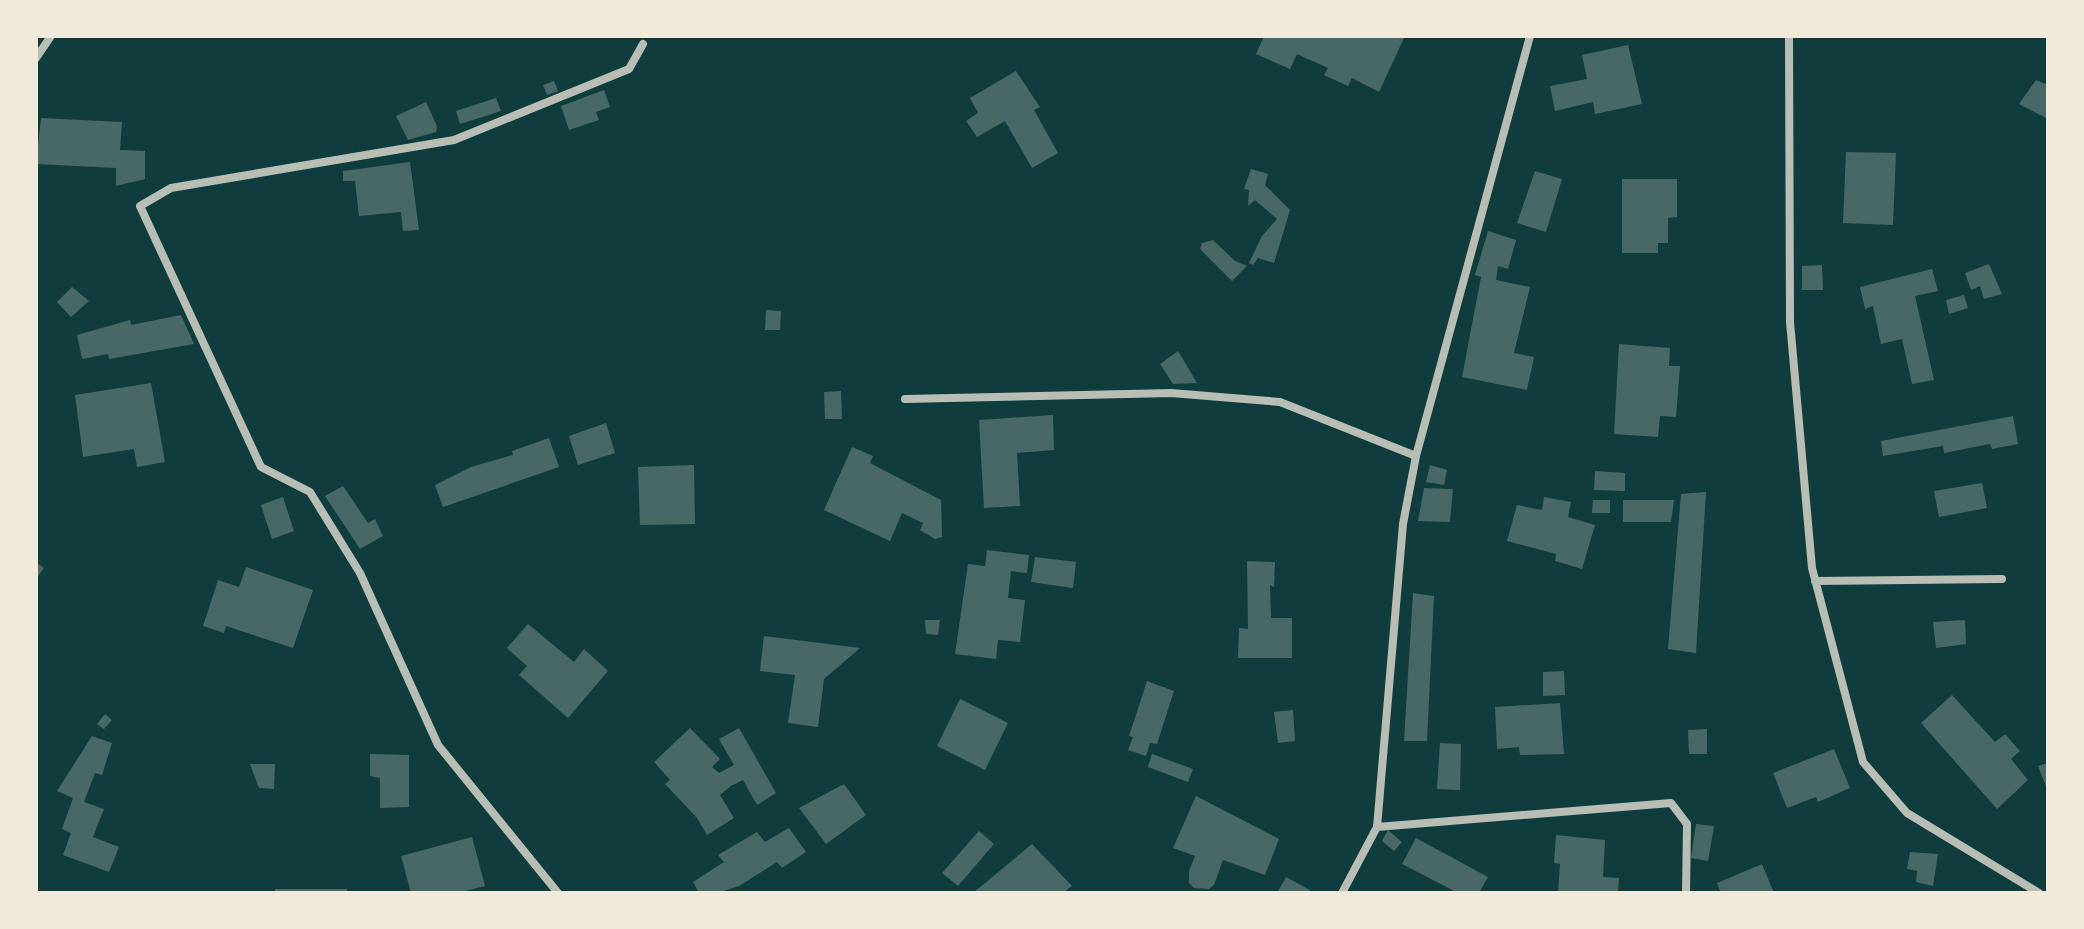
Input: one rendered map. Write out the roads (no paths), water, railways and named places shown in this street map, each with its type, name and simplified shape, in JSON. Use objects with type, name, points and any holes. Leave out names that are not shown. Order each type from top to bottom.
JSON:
[{"type":"street","points":[[36,58],[51,36]]},
{"type":"street","points":[[1342,893],[1377,827],[1403,524],[1416,456],[1530,36]]},
{"type":"street","points":[[1789,36],[1790,322],[1815,581],[1863,762],[1907,813],[2039,893]]},
{"type":"street","points":[[558,893],[438,745],[360,573],[310,492],[261,467],[140,206],[171,188],[454,140],[629,69],[643,44]]},
{"type":"street","points":[[905,399],[1171,393],[1280,402],[1416,456]]},
{"type":"street","points":[[1815,581],[2002,579]]},
{"type":"street","points":[[1377,827],[1671,803],[1687,824],[1686,893]]}]
